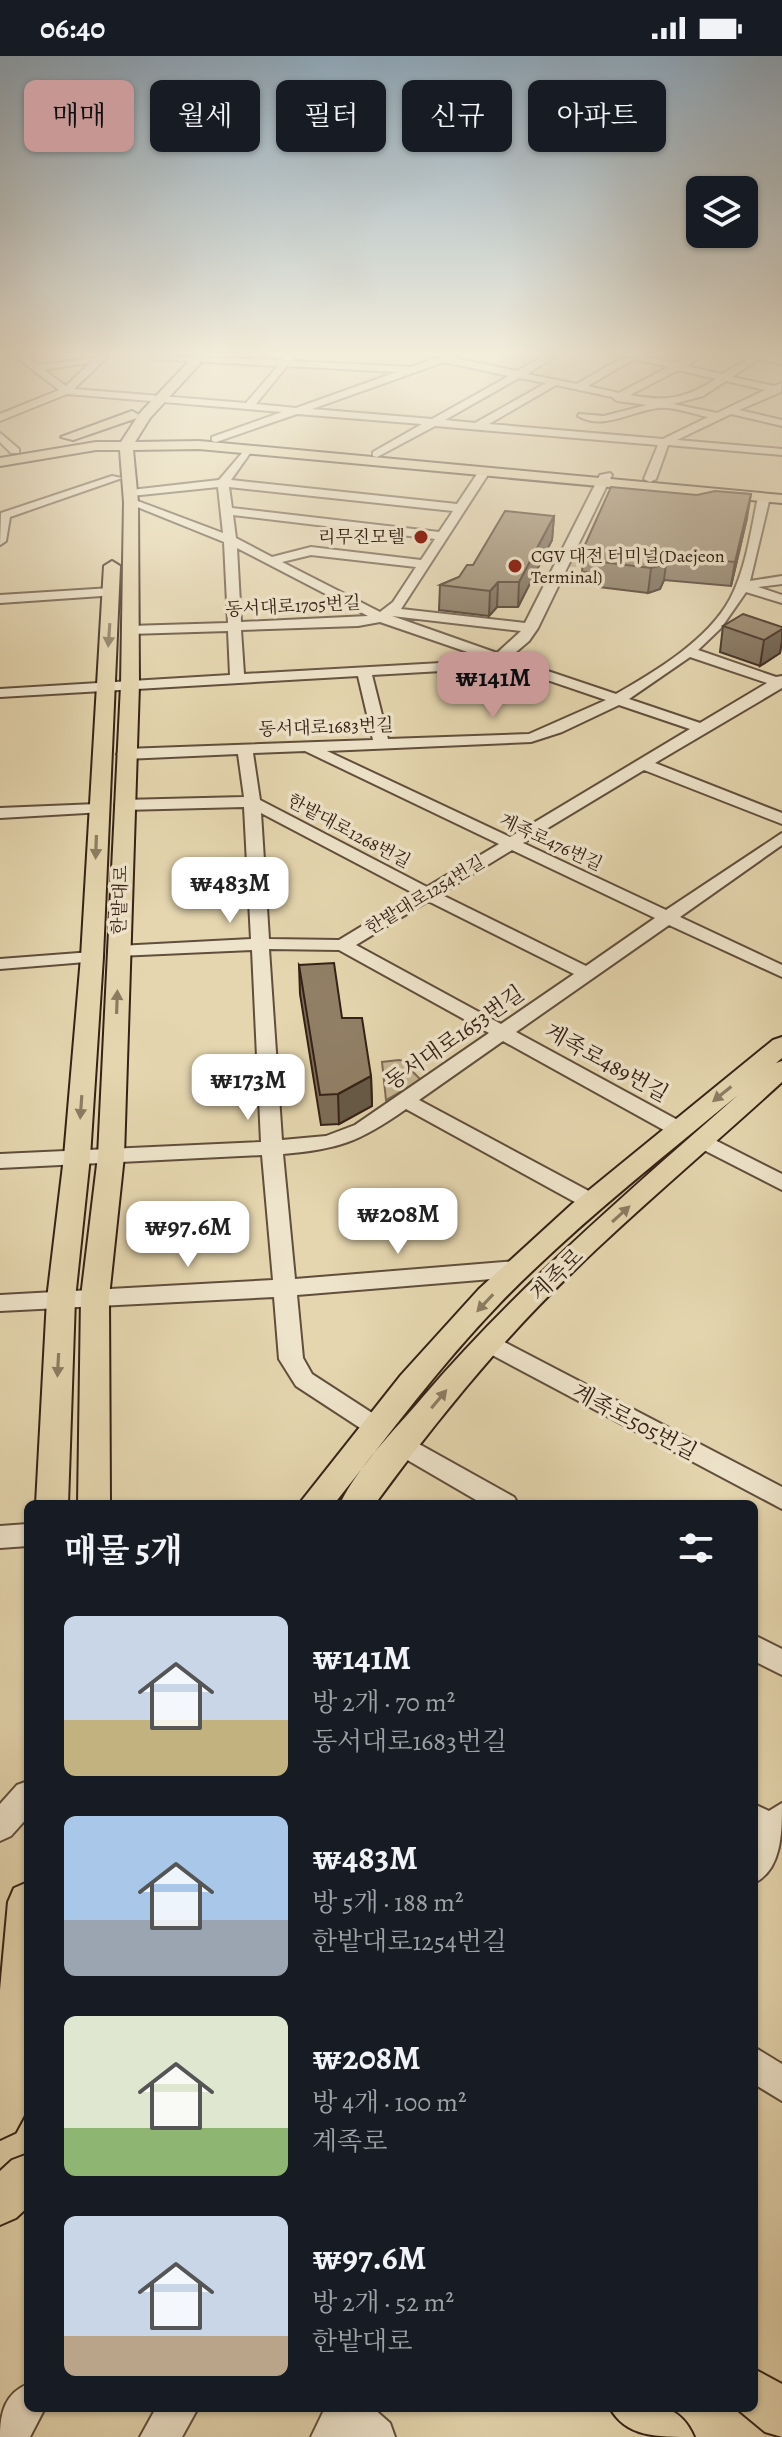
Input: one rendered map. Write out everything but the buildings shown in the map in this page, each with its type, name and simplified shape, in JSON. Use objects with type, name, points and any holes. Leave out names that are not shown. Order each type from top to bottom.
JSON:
[{"type":"main road","name":"한밭대로","points":[[52,1500],[61,1299],[77,1157],[92,957],[97,809],[119,467]]},
{"type":"main road","name":"한밭대로","points":[[94,1500],[95,1297],[111,1156],[130,685],[131,498],[123,467]]},
{"type":"main road","points":[[452,467],[555,477],[585,485],[646,482],[782,490]]},
{"type":"main road","points":[[479,467],[602,483]]},
{"type":"main road","points":[[646,482],[762,504],[782,499]]},
{"type":"main road","name":"계족로","points":[[358,1500],[389,1436],[463,1326],[516,1269],[592,1202],[690,1134],[778,1060]]},
{"type":"main road","name":"계족로","points":[[319,1500],[487,1342],[690,1134]]},
{"type":"main road","points":[[0,2072],[22,1985],[24,1957]]},
{"type":"main road","points":[[0,2117],[24,2071]]},
{"type":"main road","points":[[0,2202],[24,2180]]},
{"type":"main road","points":[[758,2396],[782,2415]]},
{"type":"main road","points":[[639,2412],[669,2437]]},
{"type":"street","points":[[0,541],[3,516],[95,467]]},
{"type":"street","points":[[235,467],[223,483],[230,540],[237,677]]},
{"type":"street","points":[[646,482],[653,467]]},
{"type":"street","name":"동서대로1705번길","points":[[129,630],[358,622],[386,615],[425,564],[485,470]]},
{"type":"street","points":[[131,498],[223,483],[317,507],[349,540],[425,564]]},
{"type":"street","points":[[0,693],[459,666],[500,658],[517,646],[531,628],[602,483]]},
{"type":"street","points":[[131,498],[230,540]]},
{"type":"street","name":"동서대로1683번길","points":[[125,754],[531,738],[551,732],[616,699],[690,652],[723,625],[741,586],[762,504]]},
{"type":"street","points":[[225,511],[317,507],[462,508]]},
{"type":"street","points":[[271,561],[349,540],[444,536]]},
{"type":"street","name":"동서대로1705번길","points":[[230,540],[386,615]]},
{"type":"street","points":[[741,586],[782,580]]},
{"type":"street","points":[[741,586],[782,599]]},
{"type":"street","points":[[0,599],[111,592]]},
{"type":"street","points":[[386,615],[531,628]]},
{"type":"street","points":[[386,615],[700,728]]},
{"type":"street","points":[[690,652],[781,682]]},
{"type":"street","points":[[364,671],[381,743]]},
{"type":"street","name":"한밭대로1254번길","points":[[118,951],[258,944],[343,945],[641,763],[781,682]]},
{"type":"street","name":"계족로476번길","points":[[305,745],[782,972]]},
{"type":"street","points":[[245,748],[252,802],[272,1148],[291,1359],[304,1380],[328,1399],[498,1500]]},
{"type":"street","points":[[641,763],[782,819]]},
{"type":"street","name":"한밭대로1268번길","points":[[123,805],[252,802],[587,973]]},
{"type":"street","points":[[0,813],[97,809]]},
{"type":"street","name":"동서대로1653번길","points":[[0,1161],[272,1148],[329,1143],[362,1130],[782,838]]},
{"type":"street","name":"계족로489번길","points":[[343,945],[782,1183]]},
{"type":"street","name":"한밭대로","points":[[0,964],[92,957]]},
{"type":"street","points":[[404,1100],[592,1202]]},
{"type":"street","name":"계족로","points":[[284,1288],[516,1269]]},
{"type":"street","points":[[0,1303],[284,1288]]},
{"type":"street","name":"계족로505번길","points":[[487,1342],[782,1499]]},
{"type":"street","points":[[0,1537],[24,1535]]},
{"type":"street","points":[[758,1649],[782,1663]]},
{"type":"street","points":[[0,1826],[24,1799]]},
{"type":"street","points":[[758,1859],[773,1825]]},
{"type":"street","points":[[758,2067],[782,2084]]},
{"type":"street","points":[[9,2437],[24,2410]]},
{"type":"street","points":[[159,2437],[176,2412]]},
{"type":"street","points":[[340,2418],[376,2437]]},
{"type":"shaded area","points":[[399,1060],[415,1063],[409,1068],[421,1080],[386,1100],[382,1062]]},
{"type":"tunnel","points":[[544,557],[586,562]]},
{"type":"place","name":"리무진모텔","points":[[421,537]]},
{"type":"place","name":"CGV 대전 터미널(Daejeon Terminal)","points":[[515,566]]}]
